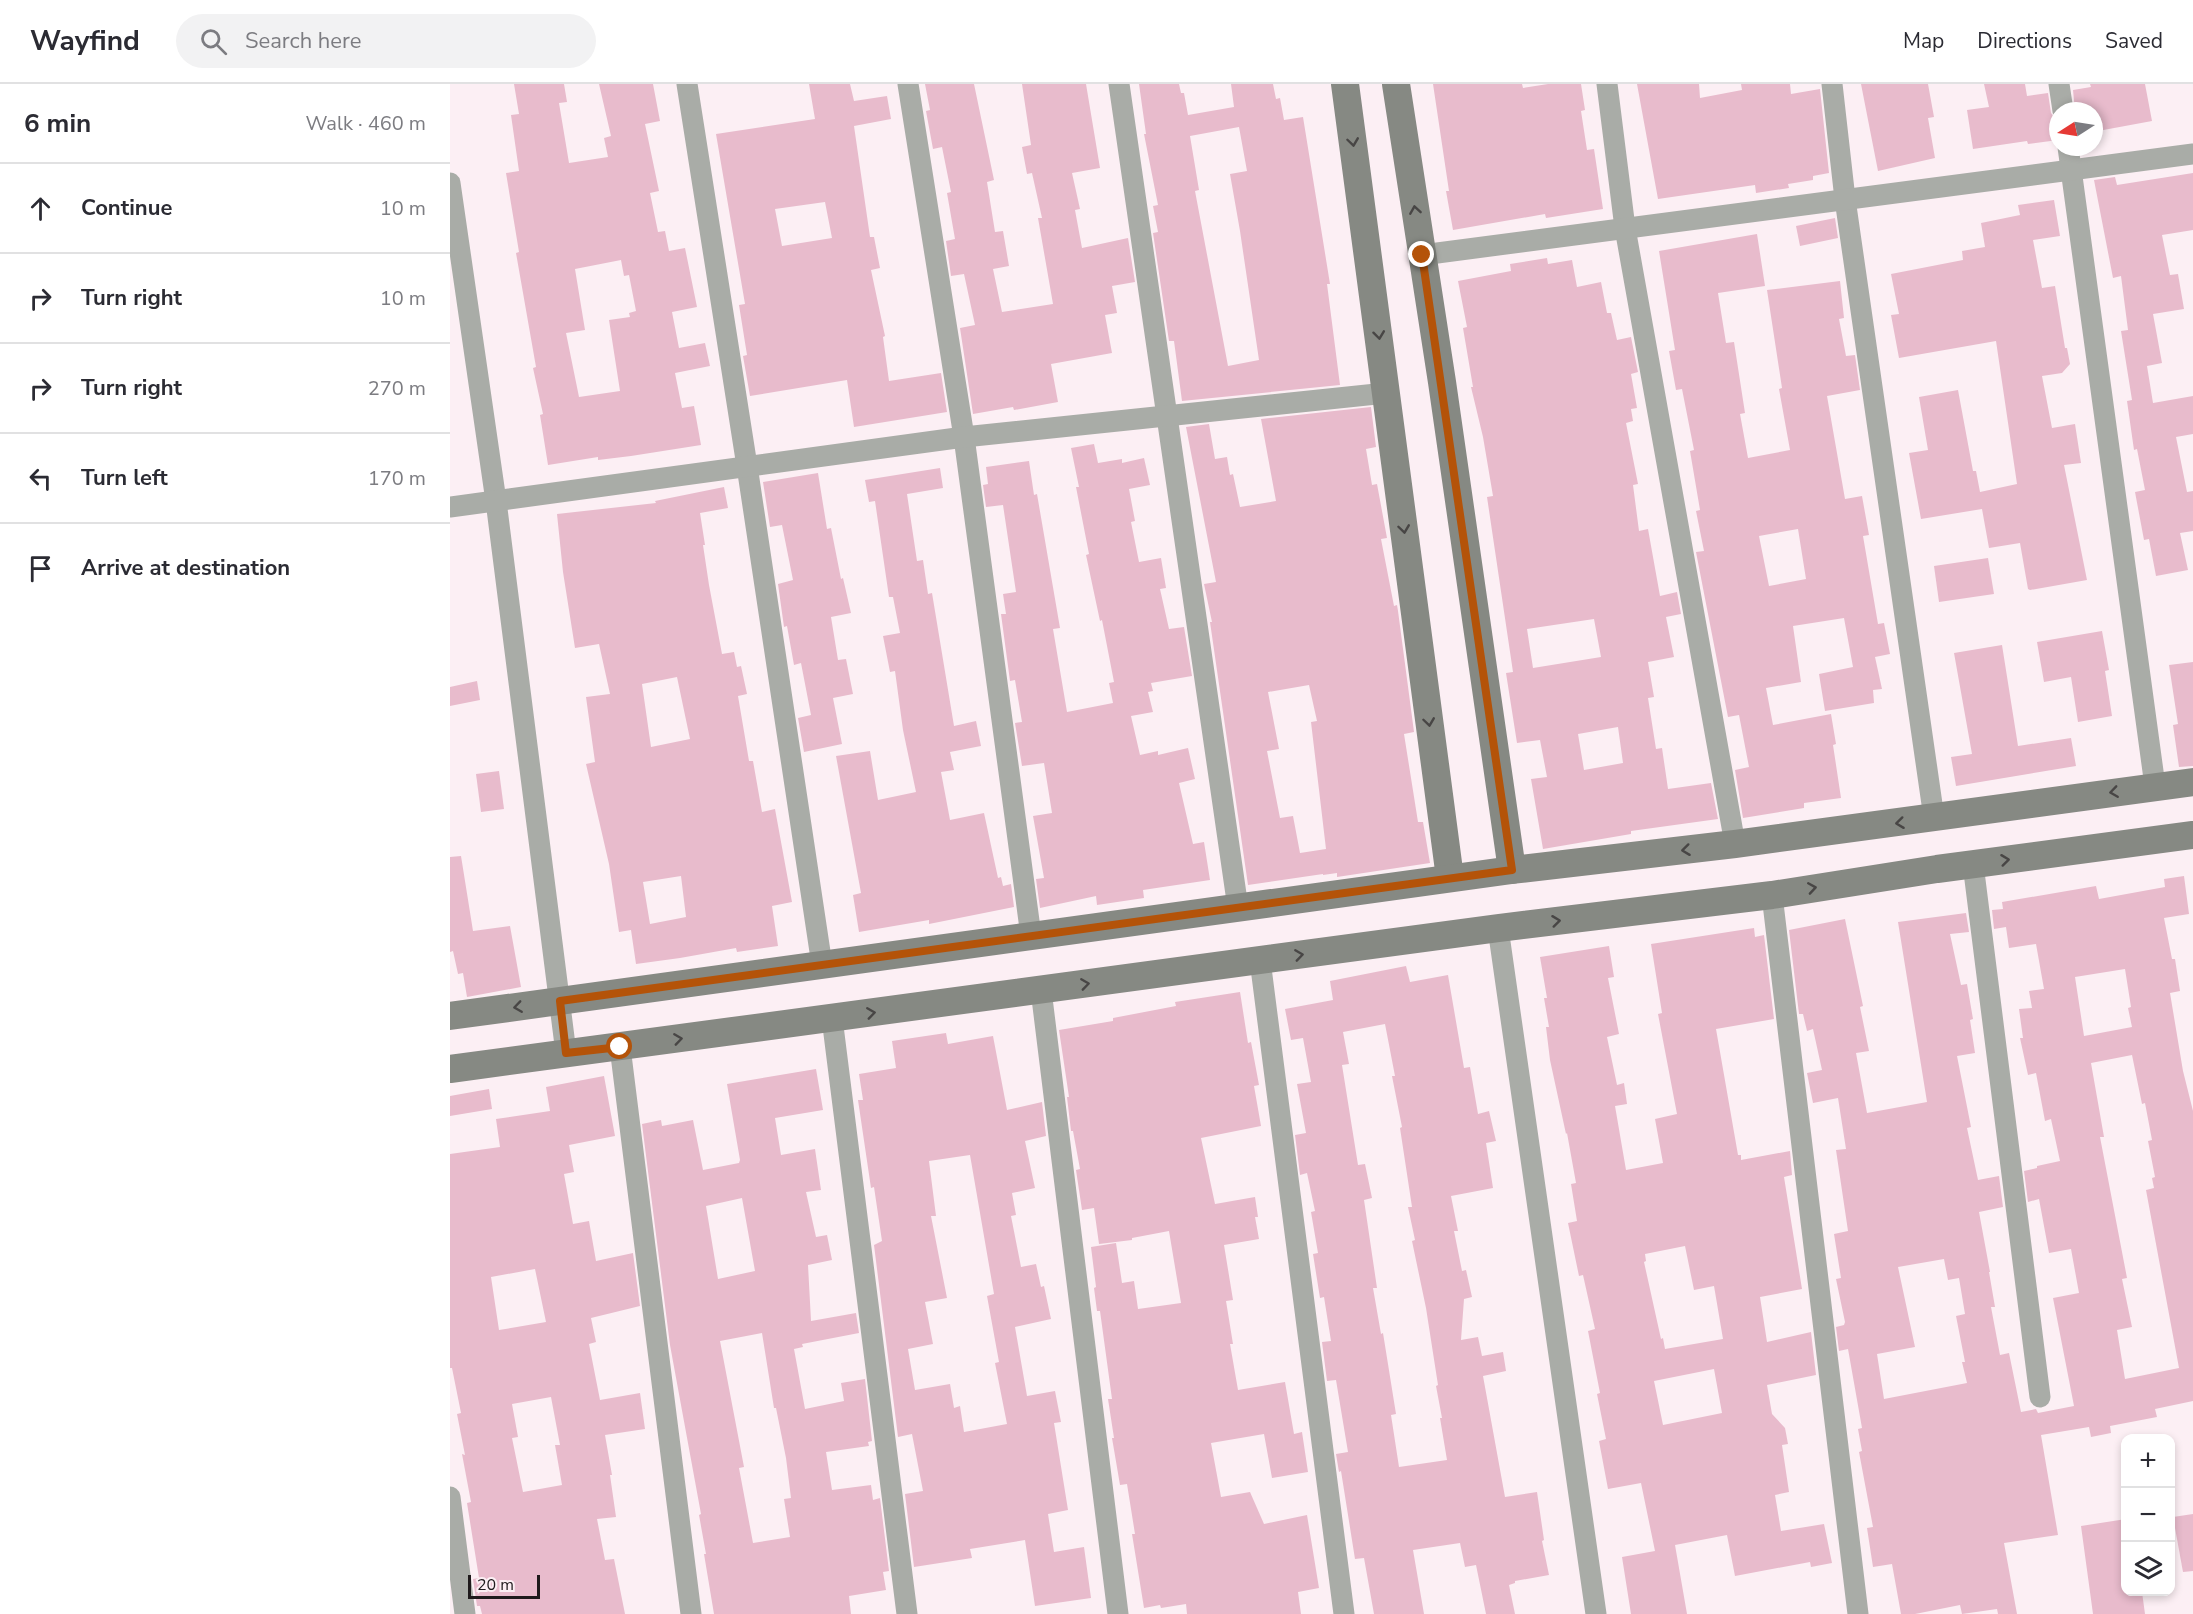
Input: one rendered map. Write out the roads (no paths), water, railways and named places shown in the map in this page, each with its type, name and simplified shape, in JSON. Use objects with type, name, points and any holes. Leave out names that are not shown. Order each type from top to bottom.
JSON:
[{"type":"main road","points":[[1346,84],[1450,878]]},
{"type":"main road","points":[[1395,84],[1512,870]]},
{"type":"main road","points":[[450,1016],[1450,878],[1735,844],[2193,782]]},
{"type":"main road","points":[[450,1069],[1498,928],[1772,895],[1973,864],[2193,835]]},
{"type":"street","points":[[687,84],[822,965]]},
{"type":"street","points":[[908,84],[964,437],[1031,936]]},
{"type":"street","points":[[1119,84],[1238,908]]},
{"type":"street","points":[[1607,84],[1625,228],[1735,844]]},
{"type":"street","points":[[1832,84],[1845,199],[1934,818]]},
{"type":"street","points":[[2059,84],[2062,102]]},
{"type":"street","points":[[1422,255],[2193,154]]},
{"type":"street","points":[[2070,156],[2155,786]]},
{"type":"street","points":[[450,183],[496,501],[566,1053]]},
{"type":"street","points":[[450,507],[964,437],[1386,393]]},
{"type":"street","points":[[1973,864],[2040,1397]]},
{"type":"street","points":[[1772,895],[1858,1614]]},
{"type":"street","points":[[1498,928],[1596,1614]]},
{"type":"street","points":[[1260,960],[1344,1614]]},
{"type":"street","points":[[1041,990],[1118,1614]]},
{"type":"street","points":[[832,1018],[908,1614]]},
{"type":"street","points":[[620,1047],[691,1614]]},
{"type":"street","points":[[450,1497],[465,1614]]}]
